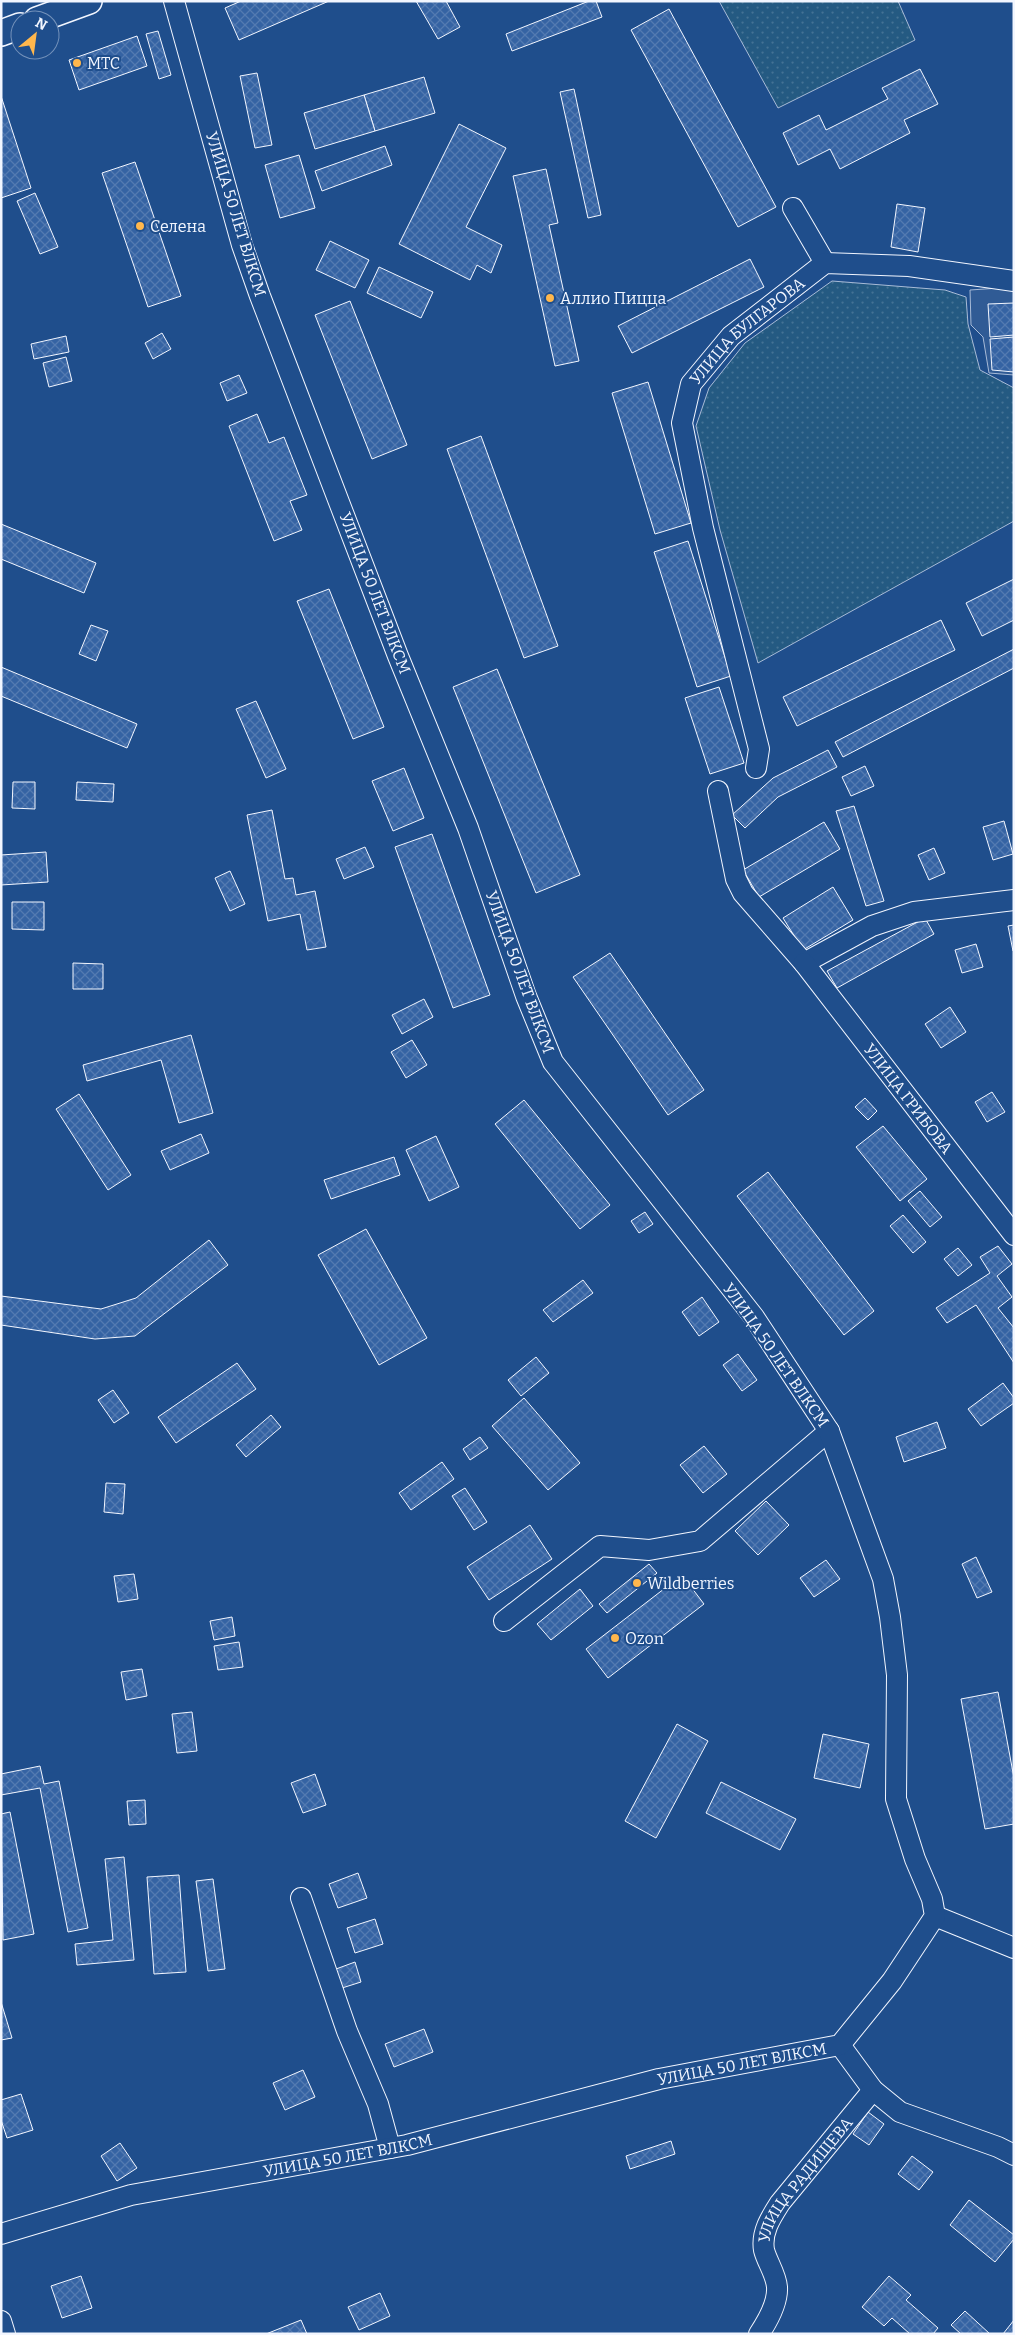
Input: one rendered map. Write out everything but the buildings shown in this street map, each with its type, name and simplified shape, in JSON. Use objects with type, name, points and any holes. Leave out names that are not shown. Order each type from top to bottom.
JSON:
[{"type":"main road","points":[[60,12],[89,1]]},
{"type":"street","name":"УЛИЦА 50 ЛЕТ ВЛКСМ","points":[[1,2234],[131,2195],[390,2148],[659,2079],[840,2046],[892,1981],[935,1916],[932,1899],[915,1859],[896,1800],[897,1683],[890,1617],[883,1579],[829,1431],[754,1317],[553,1062],[526,996],[468,828],[398,656],[260,296],[242,245],[174,1]]},
{"type":"street","points":[[792,208],[824,263],[909,266],[1014,281]]},
{"type":"street","name":"УЛИЦА БУЛГАРОВА","points":[[756,768],[758,748],[703,528],[682,423],[691,384],[731,336],[824,263]]},
{"type":"street","name":"УЛИЦА ГРИБОВА","points":[[718,791],[736,879],[743,893],[804,963],[1014,1235]]},
{"type":"street","points":[[804,963],[872,926],[914,912],[1014,900]]},
{"type":"street","points":[[504,1621],[600,1546],[649,1550],[700,1540],[829,1431]]},
{"type":"street","points":[[301,1898],[347,2031],[378,2104],[390,2148]]},
{"type":"street","points":[[935,1916],[1014,1948]]},
{"type":"street","points":[[840,2046],[873,2090],[900,2112],[981,2140],[1014,2154]]},
{"type":"street","name":"УЛИЦА РАДИЩЕВА","points":[[759,2334],[776,2297],[777,2287],[764,2249],[764,2234],[770,2219],[780,2203],[873,2090]]},
{"type":"street","points":[[1,2321],[5,2334]]},
{"type":"shaded area","points":[[719,1],[898,1],[915,40],[778,108]]},
{"type":"shaded area","points":[[832,281],[945,290],[966,297],[968,324],[980,370],[1014,388],[1014,521],[758,663],[720,530],[696,426],[709,388],[745,343]]},
{"type":"shaded area","points":[[1014,287],[1014,375],[989,373],[983,337],[971,325],[970,290]]},
{"type":"place","name":"МТС","points":[[77,63]]},
{"type":"place","name":"Селена","points":[[140,226]]},
{"type":"place","name":"Аллио Пицца","points":[[550,298]]},
{"type":"place","name":"Wildberries","points":[[637,1583]]},
{"type":"place","name":"Ozon","points":[[615,1638]]}]
